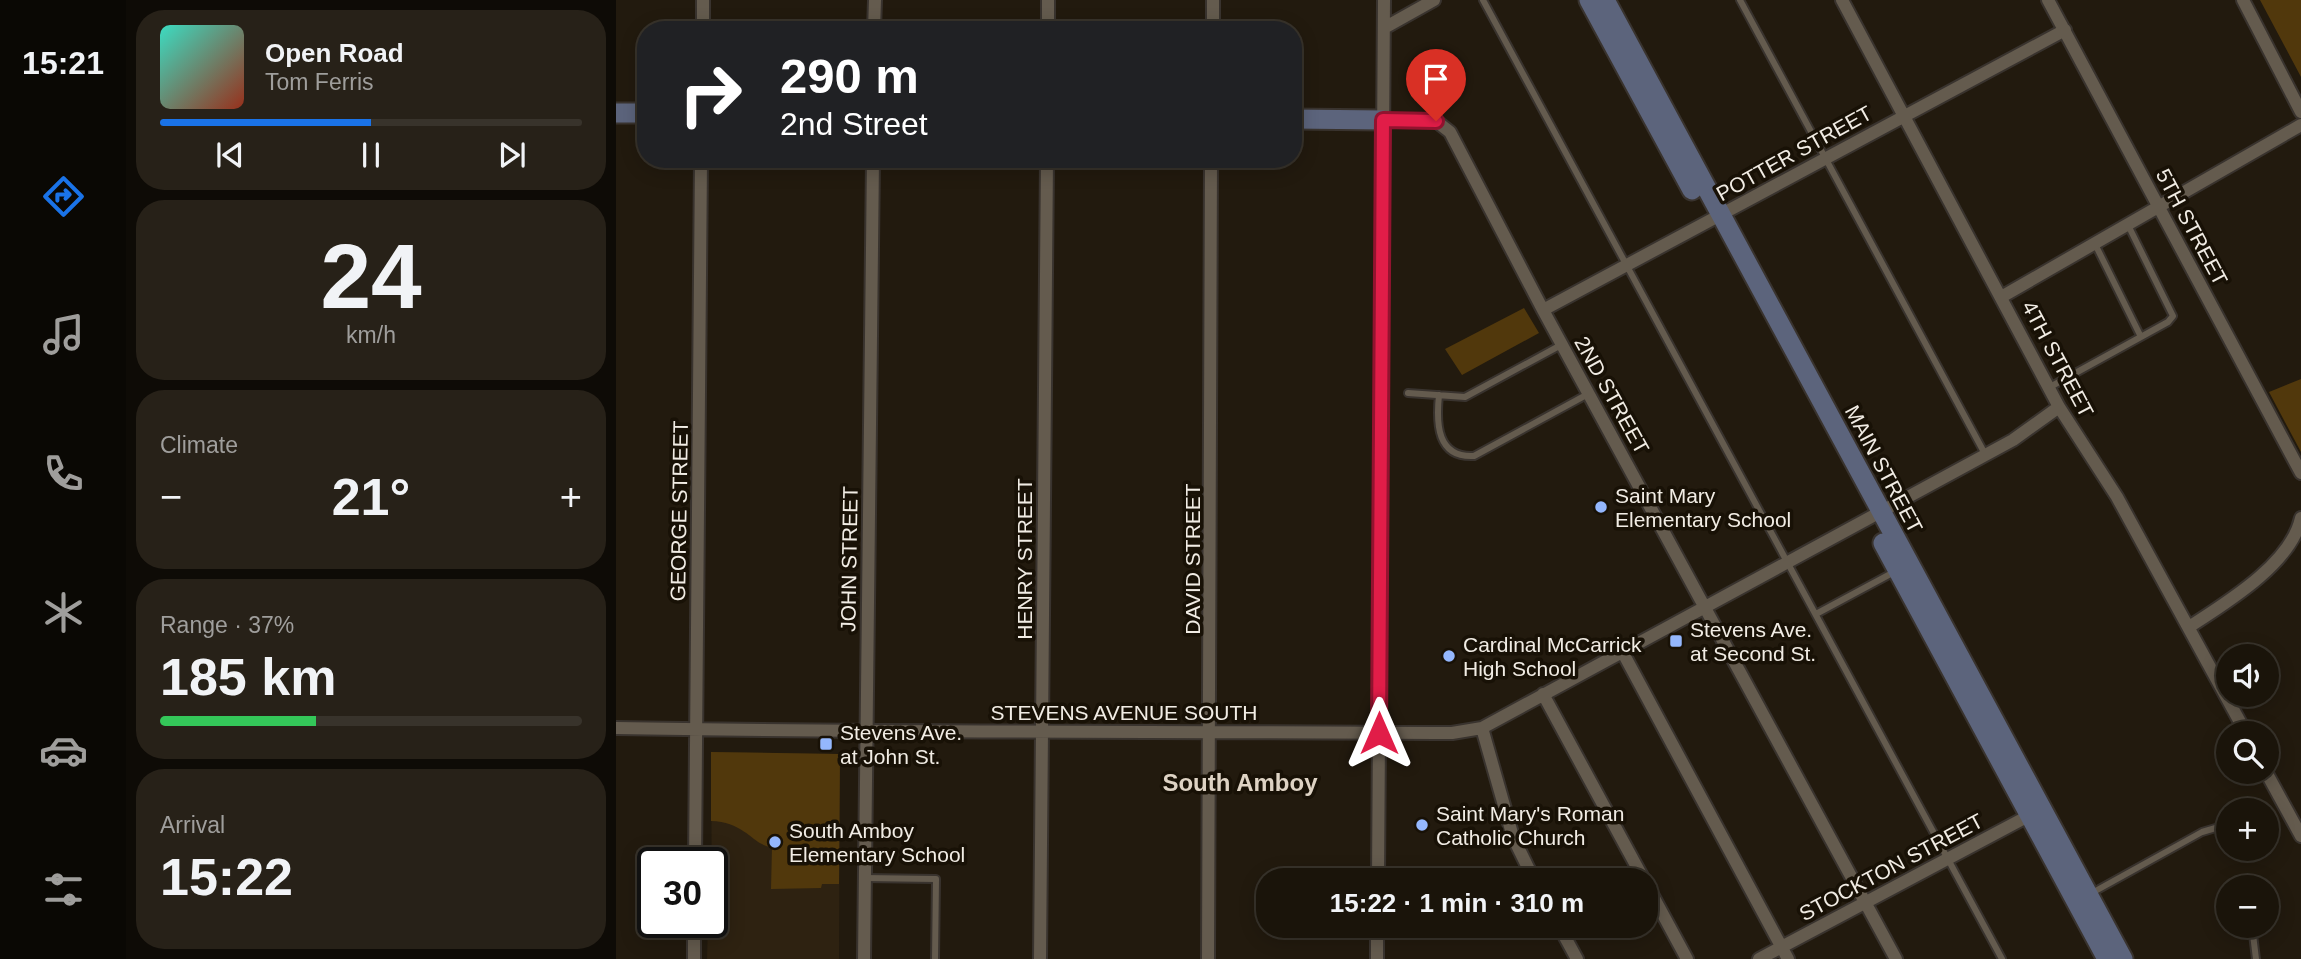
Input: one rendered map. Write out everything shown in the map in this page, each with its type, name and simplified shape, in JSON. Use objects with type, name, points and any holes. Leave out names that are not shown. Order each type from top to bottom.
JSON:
[{"type":"main road","name":"MAIN STREET","points":[[1590,0],[1716,219]]},
{"type":"main road","name":"MAIN STREET","points":[[1605,0],[1716,219],[2036,811],[2107,959]]},
{"type":"main road","points":[[616,113],[637,113]]},
{"type":"main road","points":[[1302,119],[1383,120]]},
{"type":"main road","name":"MAIN STREET","points":[[1875,515],[1898,570],[2123,959]]},
{"type":"street","points":[[703,0],[703,21]]},
{"type":"street","points":[[874,21],[875,0]]},
{"type":"street","points":[[1048,0],[1048,21]]},
{"type":"street","points":[[1213,0],[1213,21]]},
{"type":"street","points":[[1378,868],[1384,0]]},
{"type":"street","points":[[1384,28],[1434,0]]},
{"type":"street","name":"4TH STREET","points":[[1842,0],[2003,296],[2059,407],[2117,497],[2240,721]]},
{"type":"street","name":"5TH STREET","points":[[2048,0],[2301,473]]},
{"type":"street","points":[[2243,0],[2300,106]]},
{"type":"street","name":"POTTER STREET","points":[[1543,310],[2065,30]]},
{"type":"street","name":"2ND STREET","points":[[1383,120],[1436,121],[1450,132],[1543,310],[1896,959]]},
{"type":"street","points":[[2003,296],[2301,125]]},
{"type":"street","name":"GEORGE STREET","points":[[695,847],[701,168]]},
{"type":"street","name":"JOHN STREET","points":[[864,959],[873,168]]},
{"type":"street","name":"HENRY STREET","points":[[1040,959],[1047,168]]},
{"type":"street","name":"DAVID STREET","points":[[1208,959],[1211,730],[1211,168]]},
{"type":"street","points":[[1528,868],[1513,837],[1482,728],[1985,455],[2041,422],[2059,407]]},
{"type":"street","points":[[2189,627],[2249,588],[2277,558],[2300,521]]},
{"type":"street","points":[[1622,651],[1785,953]]},
{"type":"street","points":[[1543,694],[1637,868]]},
{"type":"street","name":"STEVENS AVENUE SOUTH","points":[[616,727],[866,732],[1042,729],[1379,733],[1451,733],[1482,728]]},
{"type":"street","points":[[2273,784],[2301,836]]},
{"type":"street","name":"STOCKTON STREET","points":[[1759,959],[1785,953],[1865,903],[2036,811]]},
{"type":"street","points":[[1658,905],[1687,959]]},
{"type":"street","points":[[694,938],[694,959]]},
{"type":"street","points":[[1377,938],[1377,959]]},
{"type":"street","points":[[1566,938],[1577,959]]},
{"type":"lane","points":[[1483,0],[2002,959]]},
{"type":"lane","points":[[1740,0],[1985,455]]},
{"type":"lane","points":[[2050,387],[2141,337],[2173,316],[2127,225]]},
{"type":"lane","points":[[2095,244],[2141,337]]},
{"type":"lane","points":[[1408,393],[1465,397],[1562,344]]},
{"type":"lane","points":[[1439,396],[1436,423],[1445,446],[1461,457],[1474,456],[1590,393]]},
{"type":"lane","points":[[1816,614],[1898,570]]},
{"type":"lane","points":[[2088,895],[2202,832],[2216,828]]},
{"type":"lane","points":[[864,878],[936,879],[935,959]]},
{"type":"lane","points":[[2253,938],[2256,959]]},
{"type":"shaded area","points":[[2260,0],[2301,0],[2301,77]]},
{"type":"shaded area","points":[[1524,308],[1539,333],[1462,375],[1445,349]]},
{"type":"shaded area","points":[[2301,379],[2301,452],[2269,392]]},
{"type":"shaded area","name":"South Amboy Elementary School","points":[[711,752],[840,754],[839,959],[707,959],[708,938],[728,938],[728,847],[712,847]]},
{"type":"shaded area","points":[[711,752],[840,754],[839,884],[822,884],[821,888],[771,889],[772,847],[759,843],[733,825],[711,821]]},
{"type":"place","name":"Saint Mary Elementary School","points":[[1601,507]]},
{"type":"place","name":"Stevens Ave. at Second St.","points":[[1676,641]]},
{"type":"place","name":"Cardinal McCarrick High School","points":[[1449,656]]},
{"type":"place","name":"Stevens Ave. at John St.","points":[[826,744]]},
{"type":"place","name":"Saint Mary's Roman Catholic Church","points":[[1422,825]]},
{"type":"place","name":"South Amboy Elementary School","points":[[775,842]]},
{"type":"district","name":"South Amboy","points":[[1240,782]]},
{"type":"route","points":[[1379,733],[1383,120],[1436,121]]}]
